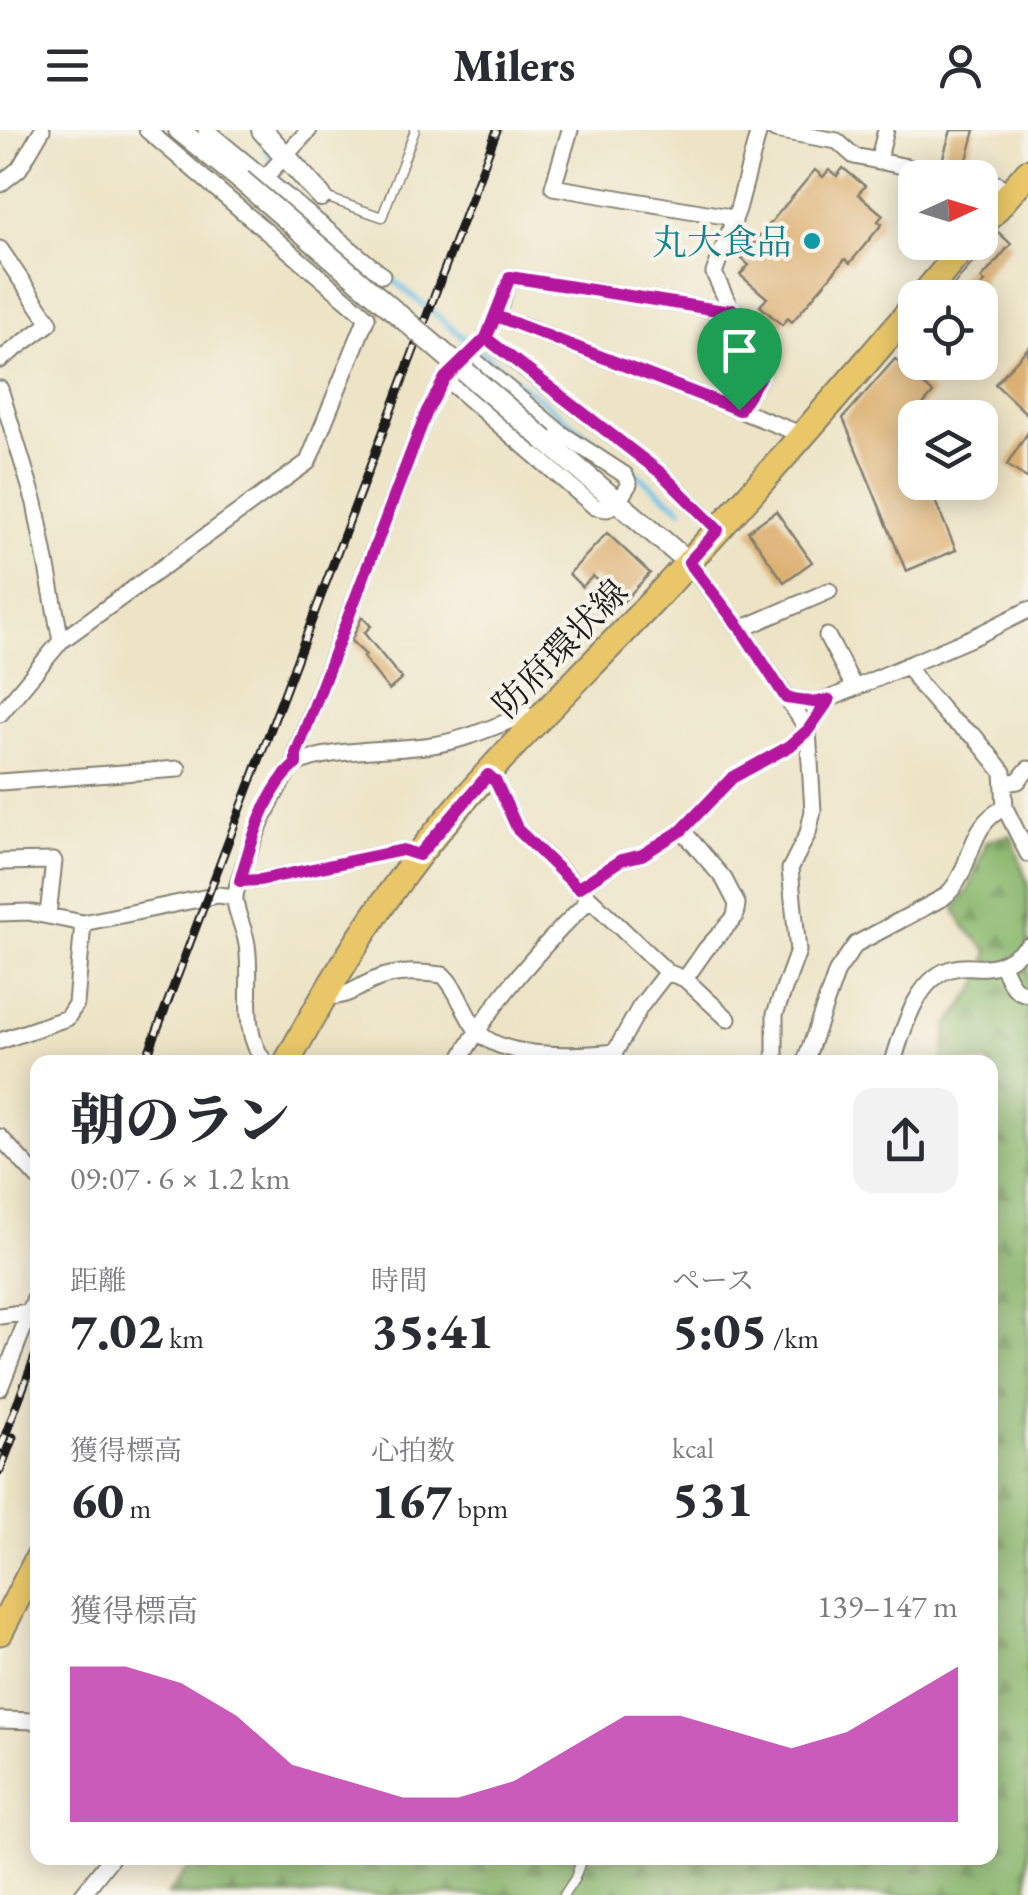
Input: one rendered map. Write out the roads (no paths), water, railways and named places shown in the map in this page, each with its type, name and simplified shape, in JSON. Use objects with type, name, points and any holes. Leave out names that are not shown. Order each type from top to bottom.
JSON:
[{"type":"main road","points":[[998,208],[1028,172]]},
{"type":"main road","points":[[936,280],[953,260]]},
{"type":"main road","name":"防府環状線","points":[[292,1055],[322,996],[367,925],[419,855],[488,775],[718,530],[898,325]]},
{"type":"main road","points":[[0,1632],[30,1577]]},
{"type":"street","points":[[0,184],[19,169],[42,130]]},
{"type":"street","points":[[0,714],[60,641],[308,462],[367,317],[147,130]]},
{"type":"street","points":[[179,130],[689,562],[741,629],[808,730],[813,812],[808,834],[790,870],[798,951],[775,1014],[775,1055]]},
{"type":"street","points":[[206,130],[382,275]]},
{"type":"street","points":[[262,130],[321,196]]},
{"type":"street","points":[[237,208],[310,130]]},
{"type":"street","points":[[570,130],[553,187],[724,216],[734,221]]},
{"type":"street","points":[[739,410],[761,375],[714,273],[734,221],[759,130]]},
{"type":"street","points":[[775,130],[837,142],[854,156],[898,166]]},
{"type":"street","points":[[878,162],[886,130]]},
{"type":"street","points":[[998,185],[1010,194]]},
{"type":"street","points":[[0,249],[50,323],[0,360]]},
{"type":"street","points":[[296,764],[296,754],[413,446],[445,378],[477,346],[496,316],[510,277],[724,311],[732,309]]},
{"type":"street","points":[[496,316],[793,431],[800,438]]},
{"type":"street","points":[[445,378],[596,506],[607,510],[619,500],[629,484],[625,475],[562,434],[477,346]]},
{"type":"street","points":[[477,346],[661,473],[718,530]]},
{"type":"street","points":[[0,389],[35,503],[60,641]]},
{"type":"street","points":[[741,629],[829,591]]},
{"type":"street","points":[[786,698],[829,700],[1028,610]]},
{"type":"street","points":[[827,636],[854,687]]},
{"type":"street","points":[[908,665],[922,687],[1003,772],[1005,808],[1028,854]]},
{"type":"street","points":[[463,1055],[584,894],[621,860],[642,855],[682,830],[732,778],[790,746],[808,730],[829,700]]},
{"type":"street","points":[[259,1055],[254,1049],[249,1020],[251,972],[246,938],[234,898],[269,802],[286,772],[296,764],[325,757],[450,742],[526,715],[539,720]]},
{"type":"street","points":[[0,782],[178,769]]},
{"type":"street","points":[[1004,783],[1018,781],[1028,769]]},
{"type":"street","points":[[488,775],[496,782],[518,830],[667,972],[685,978],[728,1018]]},
{"type":"street","points":[[807,1055],[837,970],[856,944],[956,887],[982,826],[1005,808]]},
{"type":"street","points":[[682,830],[724,879],[737,904],[735,917],[685,978]]},
{"type":"street","points":[[240,881],[403,850],[419,855]]},
{"type":"street","points":[[0,862],[54,860],[48,915]]},
{"type":"street","points":[[0,913],[48,915],[83,922],[218,895],[234,898]]},
{"type":"street","points":[[0,1042],[67,1018],[76,1004],[83,922]]},
{"type":"street","points":[[896,1055],[928,982],[959,966],[1002,964],[1028,946]]},
{"type":"street","points":[[1002,964],[1012,986],[1028,994]]},
{"type":"street","points":[[322,996],[348,996],[393,974],[443,975],[486,1040],[513,1051],[615,1052],[640,1007],[667,972]]},
{"type":"street","points":[[0,1137],[30,1169]]},
{"type":"street","points":[[0,1388],[30,1308]]},
{"type":"street","points":[[0,1316],[28,1312]]},
{"type":"street","points":[[0,1720],[30,1721]]},
{"type":"street","points":[[82,1895],[106,1865]]},
{"type":"lane","points":[[321,196],[382,216],[415,130]]},
{"type":"lane","points":[[564,1895],[580,1865]]},
{"type":"waterway","points":[[265,146],[280,181],[300,198]]},
{"type":"waterway","points":[[387,275],[682,509]]},
{"type":"railway","points":[[148,1055],[497,130]]},
{"type":"railway","points":[[0,1449],[30,1370]]},
{"type":"railway","points":[[0,1471],[13,1437]]},
{"type":"place","name":"丸大食品","points":[[812,241]]}]
